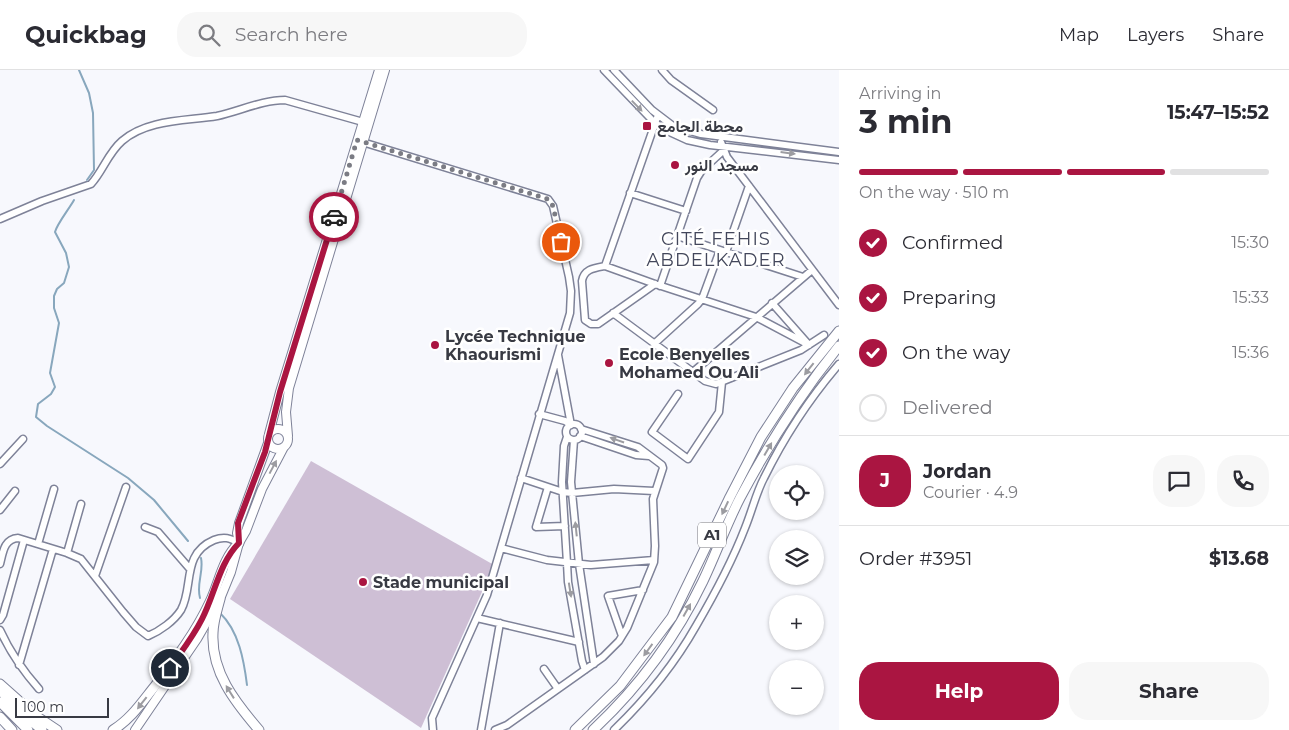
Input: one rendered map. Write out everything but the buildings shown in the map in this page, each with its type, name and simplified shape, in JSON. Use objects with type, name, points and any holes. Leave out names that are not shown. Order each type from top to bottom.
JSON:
[{"type":"highway","name":"A1","points":[[575,730],[620,686],[672,617],[730,497],[762,437],[794,388],[839,331]]},
{"type":"highway","name":"A1","points":[[593,730],[633,688],[670,640],[702,583],[739,500],[770,444],[805,391],[839,346]]},
{"type":"highway","points":[[113,730],[123,724],[135,712],[189,641],[202,620],[226,558],[239,543]]},
{"type":"highway","points":[[220,599],[213,632],[213,648],[217,666],[232,696],[260,730]]},
{"type":"highway","points":[[0,684],[36,716],[56,730]]},
{"type":"highway","points":[[0,690],[42,730]]},
{"type":"highway","points":[[0,702],[28,730]]},
{"type":"highway","points":[[0,717],[12,730]]},
{"type":"main road","points":[[135,730],[197,639],[220,599],[231,572],[239,543],[246,531],[262,489],[288,442],[286,412],[289,388],[379,70]]},
{"type":"main road","points":[[239,543],[238,523],[268,443],[280,392],[360,141],[385,70]]},
{"type":"main road","points":[[269,434],[277,429],[284,430],[288,436]]},
{"type":"main road","points":[[268,443],[275,449],[284,448]]},
{"type":"street","points":[[604,70],[655,123],[663,129],[688,140],[723,148],[839,160]]},
{"type":"street","points":[[614,70],[658,115],[673,126],[701,134],[839,152]]},
{"type":"street","points":[[662,70],[671,80],[713,110]]},
{"type":"street","points":[[0,219],[91,184],[96,180],[107,158],[122,141],[135,132],[152,126],[219,115],[280,100],[363,122]]},
{"type":"street","points":[[605,266],[658,115]]},
{"type":"street","points":[[721,137],[727,157],[839,305]]},
{"type":"street","points":[[360,141],[551,201],[571,292],[570,313],[487,595],[432,718],[433,730]]},
{"type":"street","points":[[723,148],[699,174],[658,285],[598,324],[591,324],[585,320],[583,275],[587,271],[605,266],[658,285],[756,316],[809,345]]},
{"type":"street","points":[[654,344],[702,299],[749,186]]},
{"type":"street","points":[[630,193],[686,211]]},
{"type":"street","points":[[677,236],[803,277]]},
{"type":"street","points":[[693,372],[756,316],[812,270]]},
{"type":"street","points":[[772,303],[809,345]]},
{"type":"street","points":[[613,313],[705,381],[716,384],[809,345],[824,335]]},
{"type":"street","points":[[558,351],[571,425]]},
{"type":"street","points":[[614,730],[646,697],[662,677],[696,626],[745,529],[762,480],[815,394],[839,364]]},
{"type":"street","points":[[678,394],[652,432],[688,459],[719,412],[722,382]]},
{"type":"street","points":[[495,730],[507,725],[610,651],[627,628],[654,560],[653,499],[662,468],[660,462],[638,447],[540,414]]},
{"type":"street","points":[[571,425],[566,430],[574,438],[636,455],[651,456]]},
{"type":"street","points":[[581,429],[564,446],[563,492],[568,582],[585,670]]},
{"type":"street","points":[[574,438],[571,482],[579,564],[594,664]]},
{"type":"street","points":[[0,464],[23,439]]},
{"type":"street","points":[[521,478],[563,492],[572,493],[614,489],[654,491]]},
{"type":"street","points":[[95,576],[126,487]]},
{"type":"street","points":[[548,487],[536,527],[565,526]]},
{"type":"street","points":[[38,544],[54,489]]},
{"type":"street","points":[[0,510],[15,492]]},
{"type":"street","points":[[67,552],[81,504]]},
{"type":"street","points":[[145,528],[158,532],[190,569]]},
{"type":"street","points":[[0,564],[6,544],[9,540],[18,538],[67,552],[81,559],[130,620],[148,636],[159,631],[181,609],[195,555],[208,542],[224,537],[239,543]]},
{"type":"street","points":[[0,620],[24,540]]},
{"type":"street","points":[[501,548],[547,560],[591,565],[654,560]]},
{"type":"street","points":[[19,665],[53,549]]},
{"type":"street","points":[[622,636],[608,596],[643,590]]},
{"type":"street","points":[[477,618],[579,642]]},
{"type":"street","points":[[481,730],[500,624]]},
{"type":"street","points":[[0,630],[19,665],[39,689]]},
{"type":"street","points":[[544,669],[558,689]]},
{"type":"shaded area","name":"Stade municipal","points":[[311,461],[494,565],[421,728],[230,599]]},
{"type":"waterway","points":[[79,70],[89,93],[93,113],[94,170],[87,180]]},
{"type":"waterway","points":[[74,200],[55,232],[66,253],[69,267],[64,283],[57,289],[54,296],[54,308],[59,323],[50,373],[55,387],[51,394],[38,404],[36,417],[128,478],[154,500],[188,541]]},
{"type":"waterway","points":[[200,598],[201,558]]},
{"type":"waterway","points":[[220,613],[232,628],[236,637],[242,656],[247,685]]},
{"type":"way so far","points":[[334,217],[357,140],[548,199],[553,206],[561,242]]},
{"type":"place","name":"محطة الجامع","points":[[647,126]]},
{"type":"place","name":"مسجد النور","points":[[675,165]]},
{"type":"place","name":"Lycée Technique Khaourismi","points":[[435,345]]},
{"type":"place","name":"Ecole Benyelles Mohamed Ou Ali","points":[[609,363]]},
{"type":"place","name":"Stade municipal","points":[[363,582]]},
{"type":"district","name":"CITÉ FEHIS ABDELKADER","points":[[716,249]]},
{"type":"route","points":[[170,668],[202,620],[226,558],[239,543],[238,523],[268,443],[267,440],[280,392],[334,217]]}]
